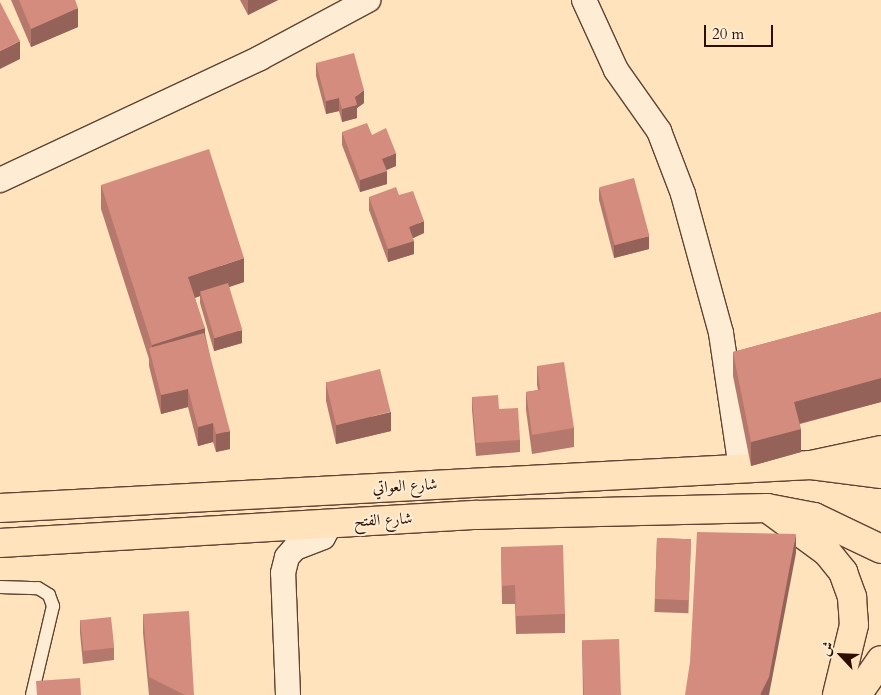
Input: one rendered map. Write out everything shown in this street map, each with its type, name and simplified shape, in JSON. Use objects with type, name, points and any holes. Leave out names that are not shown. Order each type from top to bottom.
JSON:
[{"type":"main road","points":[[811,465],[881,450]]},
{"type":"main road","name":"شارع العواتي","points":[[0,508],[811,465]]},
{"type":"main road","points":[[811,465],[881,474]]},
{"type":"main road","points":[[53,506],[57,539]]},
{"type":"main road","points":[[767,508],[827,552],[842,572],[852,596],[854,625],[836,695]]},
{"type":"main road","name":"شارع الفتح","points":[[0,543],[331,523],[767,508],[814,517],[881,549]]},
{"type":"main road","points":[[857,695],[881,660]]},
{"type":"street","points":[[0,180],[252,62],[368,0]]},
{"type":"street","points":[[584,0],[616,70],[660,131],[684,194],[721,333],[741,468]]},
{"type":"street","points":[[288,695],[285,565],[295,548],[323,538],[331,523]]},
{"type":"lane","points":[[0,587],[38,588],[49,595],[53,606],[32,695]]},
{"type":"building","points":[[19,0],[75,0],[78,8],[31,29]]},
{"type":"building","points":[[0,2],[20,41],[0,51]]},
{"type":"building","points":[[354,53],[364,90],[355,97],[357,105],[342,109],[339,98],[326,101],[316,63]]},
{"type":"building","points":[[367,123],[372,135],[386,128],[396,153],[382,159],[387,171],[360,180],[342,132]]},
{"type":"building","points":[[209,149],[244,258],[188,277],[205,328],[152,345],[101,185]]},
{"type":"building","points":[[634,178],[650,236],[615,245],[599,187]]},
{"type":"building","points":[[396,187],[399,195],[413,191],[424,221],[409,227],[414,241],[388,249],[369,197]]},
{"type":"building","points":[[228,283],[242,330],[215,338],[200,291]]},
{"type":"building","points":[[881,312],[881,378],[794,402],[801,429],[751,442],[733,352]]},
{"type":"building","points":[[204,333],[230,431],[216,434],[213,423],[198,427],[188,389],[161,395],[149,348]]},
{"type":"building","points":[[564,362],[574,428],[532,435],[526,392],[540,390],[537,366]]},
{"type":"building","points":[[380,369],[391,412],[336,425],[326,383]]},
{"type":"building","points":[[498,395],[499,409],[518,408],[520,440],[476,443],[472,397]]},
{"type":"building","points":[[697,532],[796,534],[769,677],[760,695],[685,695],[690,662]]},
{"type":"building","points":[[657,538],[691,539],[689,600],[655,599]]},
{"type":"building","points":[[563,545],[565,614],[516,616],[515,585],[502,586],[501,547]]},
{"type":"building","points":[[189,611],[194,695],[185,695],[149,677],[143,614]]},
{"type":"building","points":[[111,617],[114,648],[83,651],[80,620]]},
{"type":"building","points":[[619,639],[621,695],[584,695],[582,640]]},
{"type":"building","points":[[80,678],[81,695],[37,695],[36,681]]}]
